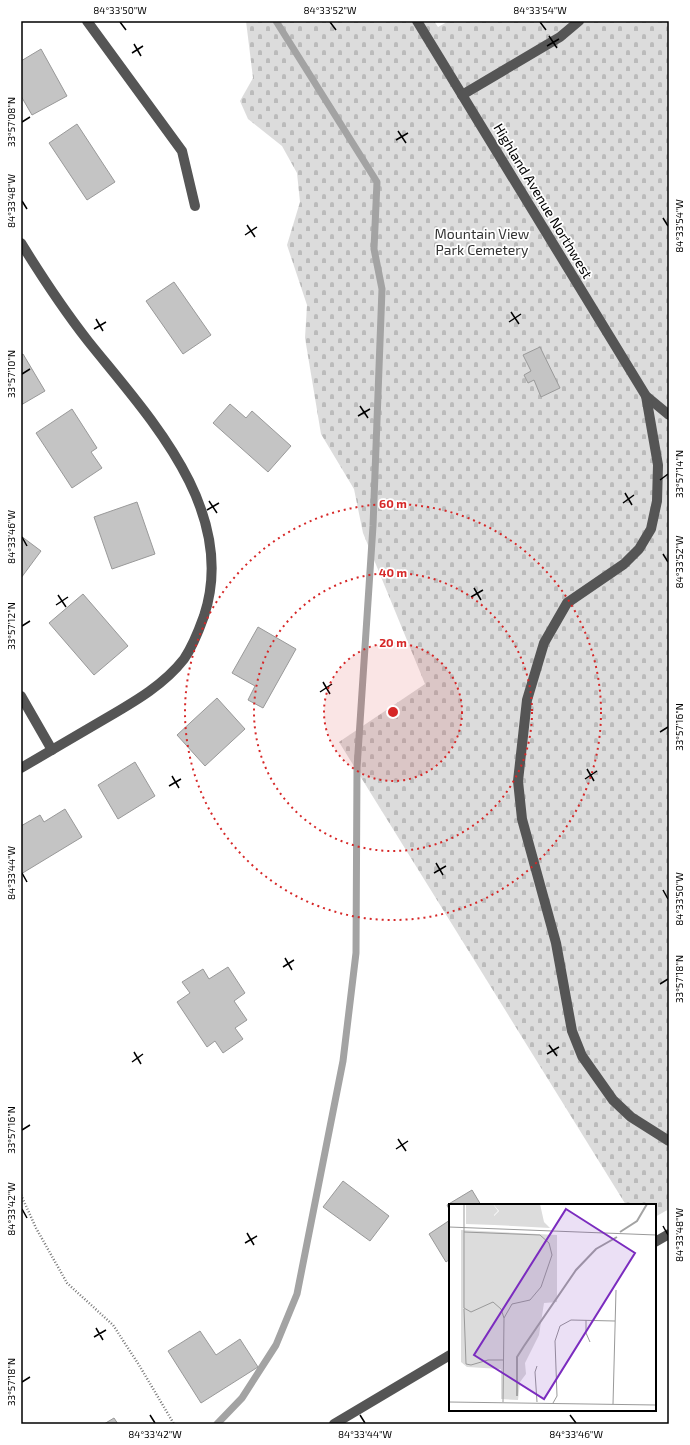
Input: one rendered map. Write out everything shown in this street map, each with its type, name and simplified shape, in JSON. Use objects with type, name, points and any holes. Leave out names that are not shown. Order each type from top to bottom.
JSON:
[{"type":"street","points":[[87,21],[182,151],[195,206]]},
{"type":"street","name":"Highland Avenue Northwest","points":[[417,21],[646,396]]},
{"type":"street","points":[[462,95],[560,37],[579,21]]},
{"type":"street","points":[[21,243],[51,294],[145,410],[180,462],[202,511],[209,538],[211,555],[211,586],[209,601],[198,632],[184,658],[160,683],[144,695],[21,768]]},
{"type":"street","points":[[646,396],[669,415]]},
{"type":"street","points":[[646,396],[658,465],[657,501],[651,529],[639,549],[624,564],[567,603],[544,643],[527,700],[518,781],[522,819],[556,943],[572,1031],[582,1056],[613,1100],[631,1117],[669,1141]]},
{"type":"street","points":[[21,696],[52,750]]},
{"type":"street","points":[[656,1241],[669,1234]]},
{"type":"street","points":[[334,1424],[449,1356]]},
{"type":"path","points":[[21,1195],[36,1228],[67,1283],[113,1325],[174,1424]]},
{"type":"green space","name":"Mountain View Park Cemetery","points":[[246,21],[434,21],[438,27],[449,21],[669,21],[669,1209],[656,1216],[656,1204],[625,1204],[339,742],[425,684],[363,533],[354,489],[321,434],[305,338],[307,305],[287,245],[300,202],[297,173],[282,146],[248,119],[240,101],[253,78]]},
{"type":"building","points":[[41,49],[67,96],[32,115],[21,96],[21,61]]},
{"type":"building","points":[[77,124],[115,182],[87,200],[49,143]]},
{"type":"building","points":[[174,282],[211,335],[183,354],[146,301]]},
{"type":"building","points":[[540,347],[560,388],[541,397],[534,380],[528,383],[524,375],[531,371],[523,355]]},
{"type":"building","points":[[23,354],[45,391],[21,405],[21,355]]},
{"type":"building","points":[[230,404],[246,418],[252,411],[291,446],[268,472],[213,423]]},
{"type":"building","points":[[72,409],[97,448],[91,452],[102,468],[72,488],[36,433]]},
{"type":"building","points":[[137,502],[155,554],[112,569],[94,517]]},
{"type":"building","points":[[21,536],[41,551],[21,578]]},
{"type":"building","points":[[83,594],[128,646],[94,675],[49,623]]},
{"type":"building","points":[[258,627],[296,649],[263,708],[248,700],[255,686],[232,673]]},
{"type":"building","points":[[217,698],[245,729],[205,766],[177,735]]},
{"type":"building","points":[[135,762],[155,796],[118,819],[98,785]]},
{"type":"building","points":[[65,809],[82,837],[21,874],[21,826],[40,815],[44,822]]},
{"type":"building","points":[[228,967],[245,993],[234,1001],[247,1020],[235,1028],[243,1039],[223,1053],[215,1041],[207,1047],[177,1002],[190,993],[182,982],[203,969],[209,979]]},
{"type":"building","points":[[343,1181],[389,1216],[370,1241],[323,1207]]},
{"type":"building","points":[[472,1190],[480,1204],[449,1204],[449,1209],[447,1205]]},
{"type":"building","points":[[449,1221],[449,1260],[446,1262],[429,1234]]},
{"type":"building","points":[[200,1331],[216,1355],[240,1339],[258,1367],[201,1403],[168,1351]]},
{"type":"building","points":[[114,1418],[118,1424],[104,1424]]},
{"type":"waterway","points":[[217,1424],[242,1398],[276,1345],[297,1294],[343,1061],[356,953],[357,768],[373,526],[382,289],[374,249],[377,182],[276,21]]}]
